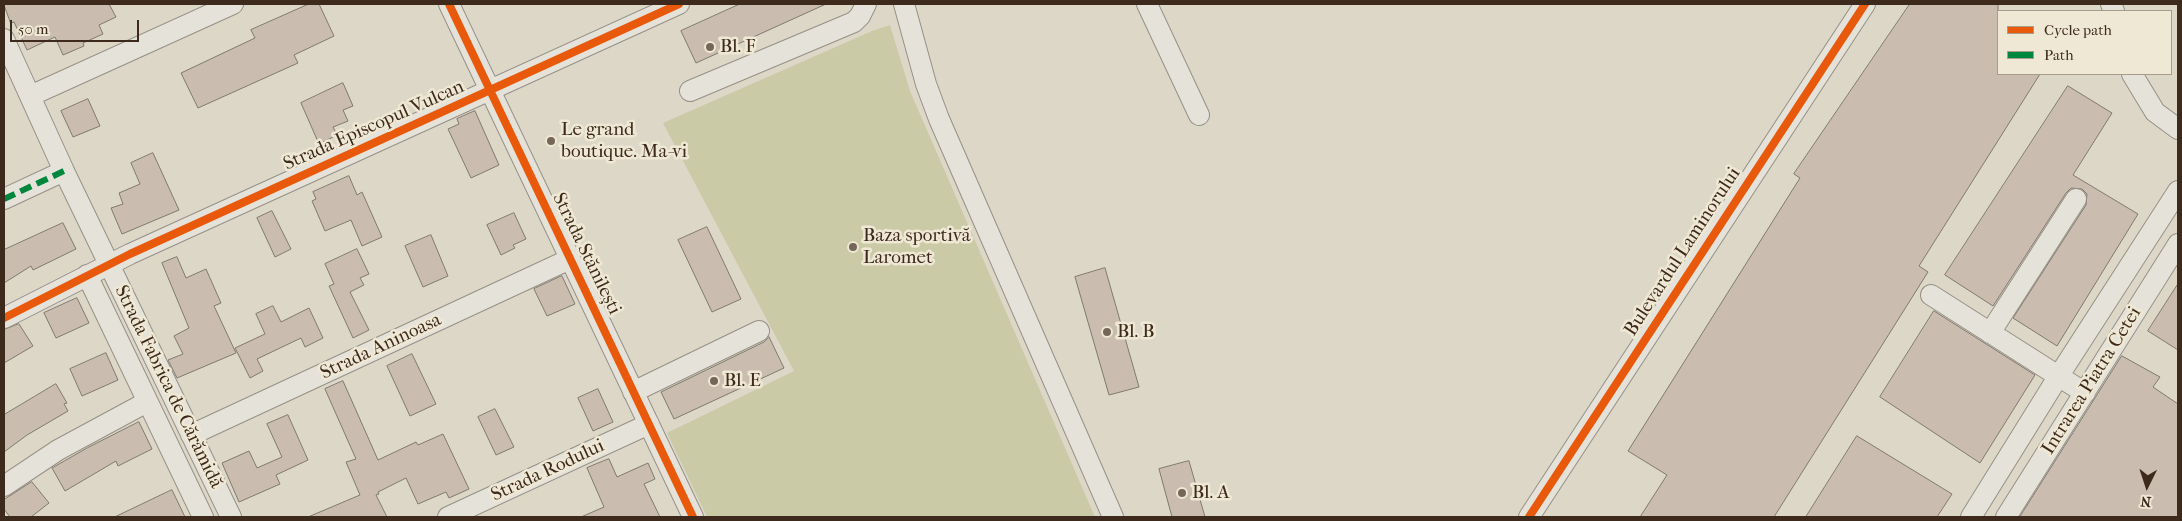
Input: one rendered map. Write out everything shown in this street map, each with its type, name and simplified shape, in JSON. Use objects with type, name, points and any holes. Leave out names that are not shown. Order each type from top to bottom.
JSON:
[{"type":"street","points":[[30,96],[233,4]]},
{"type":"street","name":"Strada Stănilești","points":[[449,4],[693,517]]},
{"type":"street","name":"Strada Episcopul Vulcan","points":[[4,318],[87,275],[679,4]]},
{"type":"street","points":[[690,90],[854,22],[860,16],[866,4]]},
{"type":"street","points":[[904,4],[926,84],[940,119],[1113,517]]},
{"type":"street","points":[[1147,4],[1199,115]]},
{"type":"street","name":"Bulevardul Laminorului","points":[[1529,517],[1864,4]]},
{"type":"street","name":"Strada Fabrica de Cărămidă","points":[[4,39],[64,171],[231,517]]},
{"type":"street","points":[[2133,75],[2155,112],[2178,129]]},
{"type":"street","points":[[4,198],[64,171]]},
{"type":"street","points":[[1971,517],[2058,377],[2178,191]]},
{"type":"street","points":[[1990,333],[2076,199]]},
{"type":"street","name":"Intrarea Piatra Cetei","points":[[2006,517],[2178,244]]},
{"type":"street","name":"Strada Aninoasa","points":[[191,435],[570,259]]},
{"type":"street","name":"Strada Fabrica de Cărămidă","points":[[87,275],[203,517]]},
{"type":"street","points":[[1930,295],[2084,393]]},
{"type":"street","points":[[633,392],[760,331]]},
{"type":"street","points":[[4,486],[58,450],[147,402]]},
{"type":"street","name":"Strada Rodului","points":[[448,517],[649,424]]},
{"type":"green space","name":"Baza sportivă Laromet","points":[[890,25],[910,91],[1095,517],[707,517],[667,433],[794,371],[663,123],[872,31]]},
{"type":"building","points":[[4,4],[109,4],[116,17],[99,25],[103,34],[83,43],[84,46],[63,55],[55,37],[27,50],[14,22],[11,23]]},
{"type":"building","points":[[309,4],[319,4],[334,36],[294,55],[298,63],[198,108],[181,73],[255,38],[251,30]]},
{"type":"building","name":"Bl. F","points":[[740,4],[826,4],[696,63],[681,31]]},
{"type":"building","points":[[1910,4],[1998,4],[1997,75],[2039,75],[1919,266],[1928,272],[1774,517],[1640,517],[1667,475],[1628,451],[1800,178],[1794,174]]},
{"type":"building","points":[[343,83],[353,106],[343,110],[348,121],[333,127],[337,135],[319,144],[301,103]]},
{"type":"building","points":[[2068,86],[2112,113],[2073,175],[2138,214],[2057,346],[2013,318],[2086,205],[2087,194],[2082,189],[2071,188],[2066,193],[1993,306],[1945,275]]},
{"type":"building","points":[[88,99],[100,126],[73,137],[61,111]]},
{"type":"building","points":[[475,111],[499,165],[471,178],[448,129],[459,124],[457,119]]},
{"type":"building","points":[[153,153],[179,210],[122,234],[111,208],[123,204],[119,193],[140,184],[131,163]]},
{"type":"building","points":[[349,176],[357,195],[362,192],[382,237],[362,246],[351,220],[325,231],[312,201],[316,199],[313,192]]},
{"type":"building","points":[[272,211],[291,249],[275,257],[257,218]]},
{"type":"building","points":[[514,213],[526,239],[513,245],[515,248],[501,255],[487,225]]},
{"type":"building","points":[[63,223],[76,249],[33,270],[31,266],[4,283],[4,250]]},
{"type":"building","points":[[707,227],[741,299],[712,312],[678,240]]},
{"type":"building","points":[[431,235],[448,276],[423,287],[405,246]]},
{"type":"building","points":[[357,249],[369,274],[360,278],[364,285],[350,292],[369,330],[353,338],[329,286],[334,284],[325,264]]},
{"type":"building","points":[[177,257],[186,278],[206,269],[221,303],[214,306],[236,353],[177,378],[168,360],[183,354],[174,336],[189,328],[162,263]]},
{"type":"building","name":"Bl. B","points":[[1105,268],[1139,387],[1109,395],[1075,277]]},
{"type":"building","points":[[562,276],[575,304],[547,316],[534,289]]},
{"type":"building","points":[[2178,284],[2178,350],[2148,331]]},
{"type":"building","points":[[77,298],[89,323],[56,338],[44,313]]},
{"type":"building","points":[[273,306],[281,322],[309,308],[323,338],[305,347],[301,338],[257,359],[263,371],[250,378],[235,348],[265,334],[256,314]]},
{"type":"building","points":[[1934,311],[2035,375],[1980,463],[1880,397]]},
{"type":"building","points":[[19,324],[33,346],[4,363],[4,330]]},
{"type":"building","name":"Bl. E","points":[[769,337],[784,368],[674,419],[661,392],[764,342]]},
{"type":"building","points":[[106,353],[118,380],[82,396],[70,369]]},
{"type":"building","points":[[412,354],[436,404],[410,416],[387,366]]},
{"type":"building","points":[[2122,356],[2160,377],[2153,387],[2178,404],[2178,517],[2020,517]]},
{"type":"building","points":[[343,381],[378,460],[416,442],[418,445],[443,434],[469,489],[449,498],[446,492],[418,504],[406,478],[378,492],[379,494],[376,495],[387,517],[308,517],[360,495],[346,462],[356,459],[325,389]]},
{"type":"building","points":[[56,384],[67,403],[64,404],[68,411],[27,435],[4,452],[4,415]]},
{"type":"building","points":[[598,389],[613,422],[593,431],[578,398]]},
{"type":"building","points":[[495,409],[514,447],[496,455],[478,417]]},
{"type":"building","points":[[288,415],[308,460],[276,475],[280,484],[239,502],[222,463],[249,451],[257,468],[282,457],[267,424]]},
{"type":"building","points":[[139,422],[152,449],[118,466],[116,461],[65,491],[52,468]]},
{"type":"building","points":[[1857,436],[1952,494],[1937,517],[1806,517]]},
{"type":"building","points":[[609,459],[617,477],[648,463],[655,479],[644,484],[660,517],[581,517],[604,507],[587,468]]},
{"type":"building","name":"Bl. A","points":[[1189,461],[1205,517],[1172,517],[1159,469]]},
{"type":"building","points":[[32,482],[49,503],[31,517],[10,517],[4,509],[4,500]]},
{"type":"building","points":[[172,490],[185,517],[115,517]]},
{"type":"marked path","points":[[4,199],[64,171]]},
{"type":"cycle path","points":[[449,4],[693,517]]},
{"type":"cycle path","points":[[4,318],[130,254],[679,4]]},
{"type":"cycle path","points":[[1529,517],[1865,4]]},
{"type":"place","name":"Bl. F","points":[[710,47]]},
{"type":"place","name":"Le grand boutique. Ma-vi","points":[[551,141]]},
{"type":"place","name":"Baza sportivă Laromet","points":[[853,247]]},
{"type":"place","name":"Bl. B","points":[[1107,332]]},
{"type":"place","name":"Bl. E","points":[[714,381]]},
{"type":"place","name":"Bl. A","points":[[1182,493]]}]
